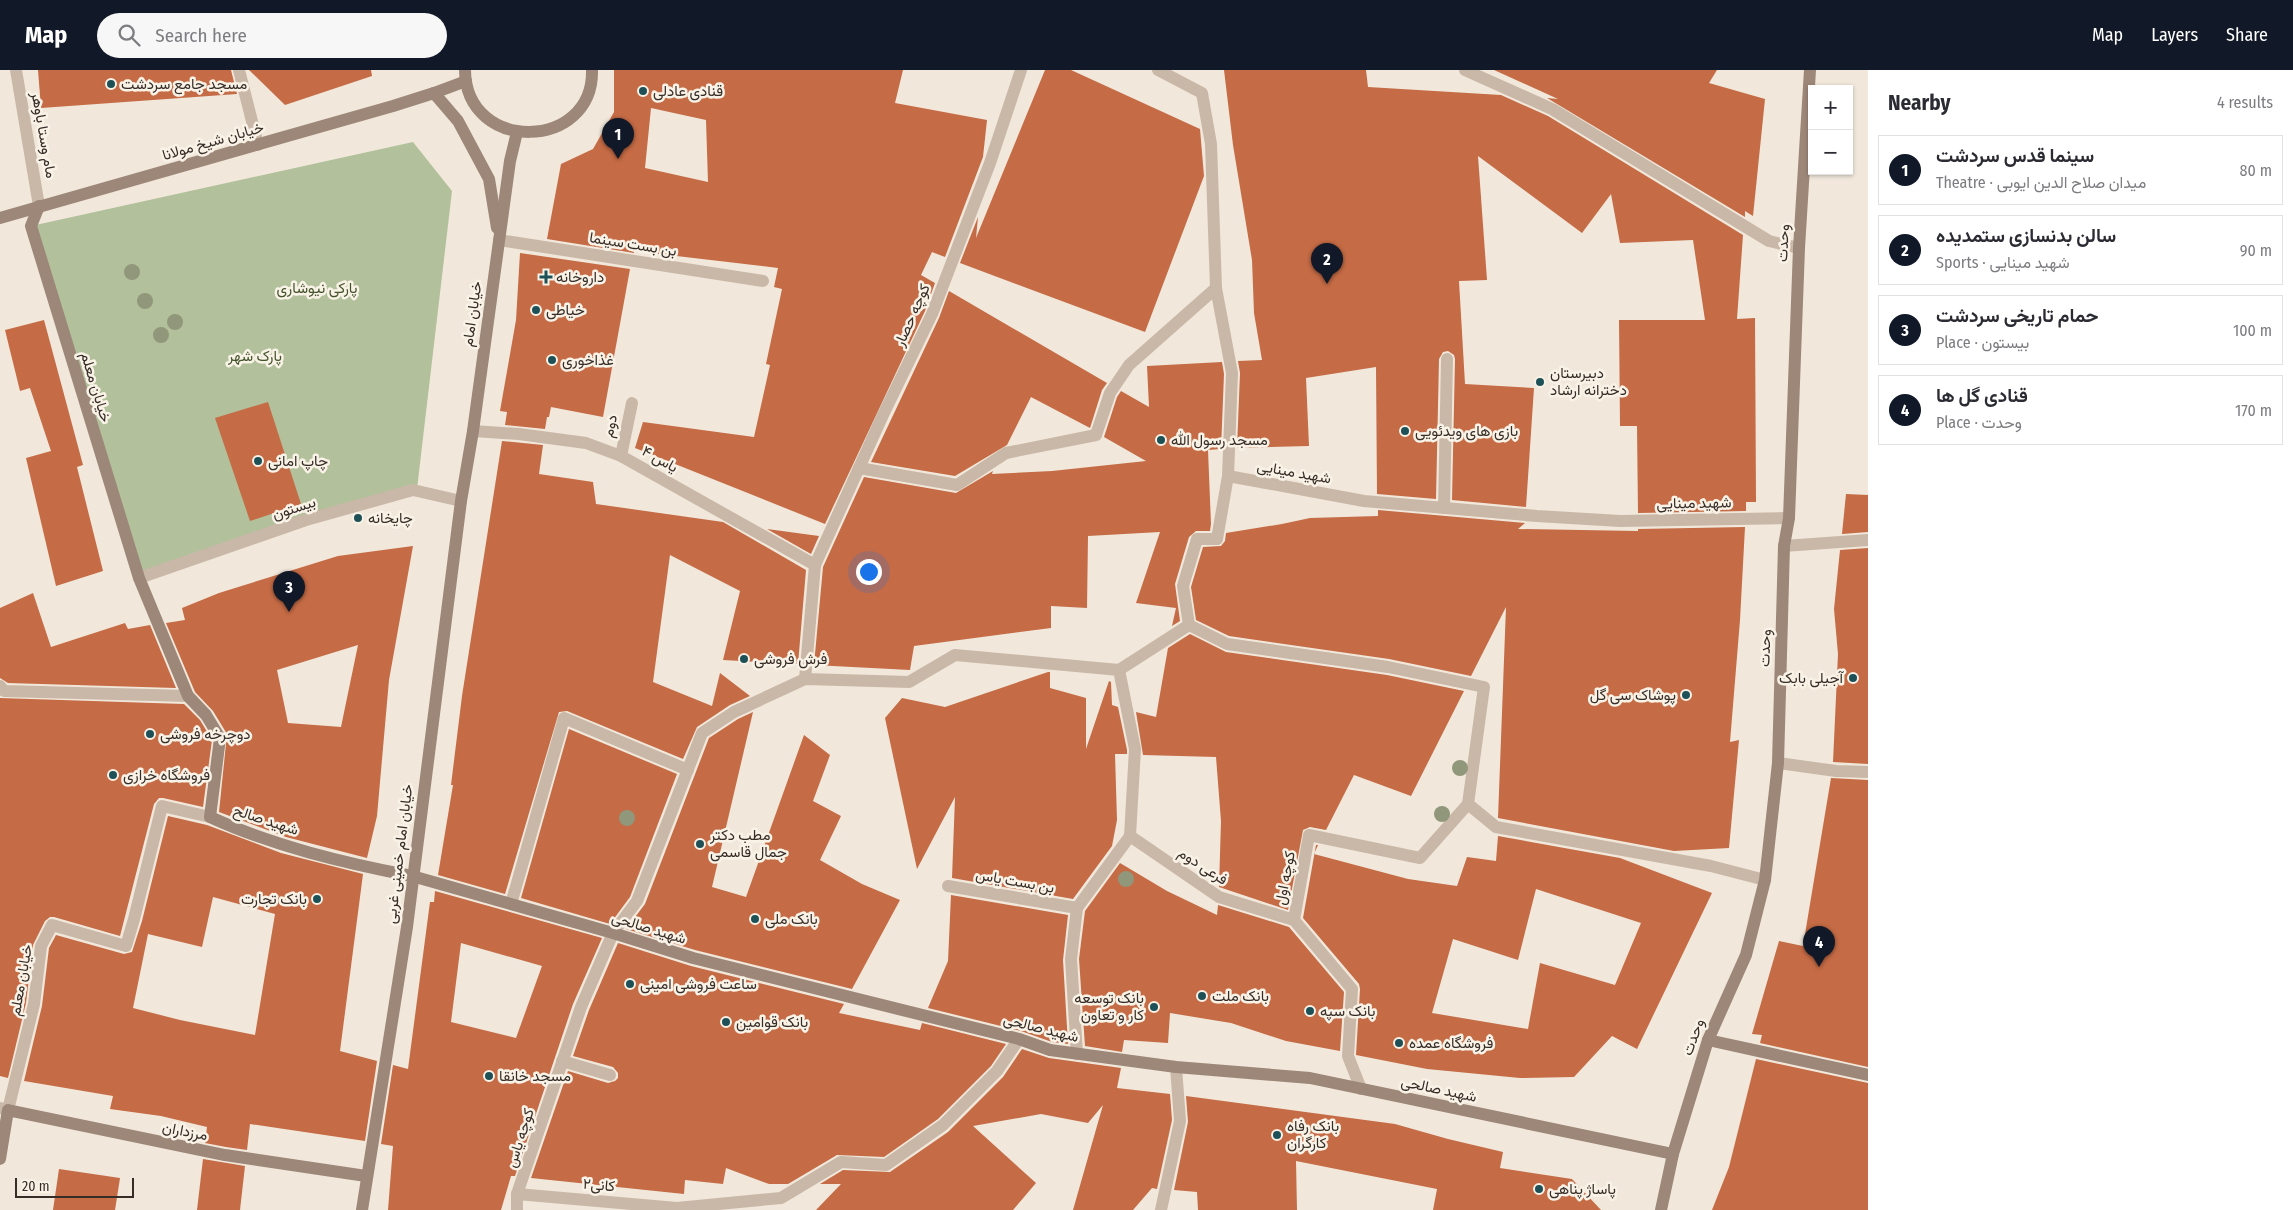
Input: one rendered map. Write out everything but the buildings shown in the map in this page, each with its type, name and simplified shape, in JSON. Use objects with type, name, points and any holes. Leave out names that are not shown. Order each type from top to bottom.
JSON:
[{"type":"main road","points":[[466,75],[478,109],[489,120],[517,132],[535,133],[552,129],[568,120],[581,107],[587,96],[592,70]]},
{"type":"main road","name":"وحدت","points":[[1661,1210],[1673,1154],[1708,1040],[1746,955],[1764,880],[1778,763],[1784,546],[1789,518],[1799,248],[1810,70]]},
{"type":"main road","name":"خیابان شیخ مولانا","points":[[0,218],[434,93],[466,75]]},
{"type":"main road","points":[[434,93],[458,121],[489,178],[499,240]]},
{"type":"main road","name":"خیابان امام","points":[[461,501],[473,431],[499,240],[517,132]]},
{"type":"main road","name":"خیابان معلم","points":[[40,206],[30,226],[139,578],[188,696]]},
{"type":"main road","name":"خیابان امام خمینی غربی","points":[[362,1210],[407,927],[461,501]]},
{"type":"main road","name":"شهید صالح","points":[[188,696],[206,715],[220,738],[210,817],[242,832],[384,871],[412,876]]},
{"type":"main road","name":"شهید صالحی","points":[[412,876],[613,933],[693,958],[1019,1039],[1050,1050],[1176,1068],[1310,1078],[1673,1154]]},
{"type":"main road","points":[[1708,1040],[1868,1075]]},
{"type":"main road","name":"خیابان معلم","points":[[0,1159],[4,1109]]},
{"type":"main road","name":"مرزداران","points":[[4,1109],[225,1155],[366,1176]]},
{"type":"street","name":"مام وستا باوهر","points":[[16,70],[40,206]]},
{"type":"street","points":[[239,70],[251,125],[258,145]]},
{"type":"street","name":"کوچه حصار","points":[[805,678],[815,566],[932,314],[990,164],[1021,70]]},
{"type":"street","points":[[1158,70],[1202,93],[1210,144],[1216,288],[1232,373],[1228,476],[1216,539],[1197,539],[1184,586],[1189,626]]},
{"type":"street","points":[[1465,70],[1552,109],[1769,241],[1799,248]]},
{"type":"street","name":"بن بست سینما","points":[[499,240],[763,281]]},
{"type":"street","points":[[859,468],[957,485],[1006,453],[1096,435],[1110,393],[1129,365],[1216,288]]},
{"type":"street","points":[[1444,508],[1447,358]]},
{"type":"street","name":"دوم","points":[[621,456],[632,403]]},
{"type":"street","name":"یاس ۴","points":[[473,431],[519,434],[586,443],[621,456],[815,566]]},
{"type":"street","name":"شهید مینایی","points":[[1228,476],[1364,501],[1537,516],[1620,521],[1789,518]]},
{"type":"street","name":"بیستون","points":[[139,578],[306,520],[413,490],[461,501]]},
{"type":"street","points":[[1784,546],[1868,540]]},
{"type":"street","points":[[805,678],[909,682],[955,655],[1119,670],[1189,626]]},
{"type":"street","points":[[1189,626],[1227,644],[1388,667],[1484,686],[1468,804],[1496,828],[1711,866],[1764,880]]},
{"type":"street","points":[[1077,1054],[1071,959],[1077,908],[1130,836],[1135,749],[1119,670]]},
{"type":"street","name":"کوچه یاس","points":[[517,1210],[517,1194],[536,1145],[556,1076],[581,1006],[613,933],[637,901],[702,733],[734,712],[805,678]]},
{"type":"street","points":[[0,686],[4,691],[188,696]]},
{"type":"street","points":[[511,904],[564,718],[688,770]]},
{"type":"street","points":[[1778,763],[1836,772],[1868,772]]},
{"type":"street","name":"کوچه اول","points":[[1361,1089],[1348,1056],[1352,989],[1294,920],[1309,835],[1420,858],[1468,804]]},
{"type":"street","name":"خیابان معلم","points":[[4,1109],[34,1004],[41,946],[52,925],[126,946],[162,806],[210,817]]},
{"type":"street","name":"فرعی دوم","points":[[1130,836],[1219,897],[1294,920]]},
{"type":"street","name":"بن بست یاس","points":[[948,886],[1077,908]]},
{"type":"street","name":"کانی۲","points":[[517,1194],[677,1209],[781,1198],[841,1162],[886,1165],[943,1125],[996,1071],[1019,1039]]},
{"type":"street","points":[[562,1061],[610,1075]]},
{"type":"street","points":[[1161,1210],[1180,1121],[1176,1068]]},
{"type":"green space","name":"پارکی نیوشاری","points":[[413,142],[452,191],[417,489],[139,578],[31,226]]},
{"type":"place","name":"مسجد جامع سردشت","points":[[111,84]]},
{"type":"place","name":"قنادی عادلی","points":[[643,91]]},
{"type":"place","name":"سینما قدس سردشت","points":[[618,159]]},
{"type":"place","name":"داروخانه","points":[[546,277]]},
{"type":"place","name":"سالن بدنسازی ستمدیده","points":[[1327,284]]},
{"type":"place","name":"خیاطی","points":[[536,310]]},
{"type":"place","name":"غذاخوری","points":[[552,360]]},
{"type":"place","name":"دبیرستان دخترانه ارشاد","points":[[1540,382]]},
{"type":"place","name":"بازی های ویدئویی","points":[[1405,431]]},
{"type":"place","name":"مسجد رسول الله","points":[[1161,440]]},
{"type":"place","name":"چاپ امانی","points":[[258,461]]},
{"type":"place","name":"چایخانه","points":[[358,518]]},
{"type":"place","name":"حمام تاریخی سردشت","points":[[289,612]]},
{"type":"place","name":"فرش فروشی","points":[[744,659]]},
{"type":"place","name":"آجیلی بابک","points":[[1853,678]]},
{"type":"place","name":"پوشاک سی گل","points":[[1686,695]]},
{"type":"place","name":"دوچرخه فروشی","points":[[150,734]]},
{"type":"place","name":"فروشگاه خرازی","points":[[113,775]]},
{"type":"place","name":"مطب دکتر جمال قاسمی","points":[[700,844]]},
{"type":"place","name":"بانک تجارت","points":[[317,899]]},
{"type":"place","name":"بانک ملی","points":[[755,919]]},
{"type":"place","name":"قنادی گل ها","points":[[1819,967]]},
{"type":"place","name":"ساعت فروشی امینی","points":[[630,984]]},
{"type":"place","name":"بانک ملت","points":[[1202,996]]},
{"type":"place","name":"بانک توسعه کار و تعاون","points":[[1154,1007]]},
{"type":"place","name":"بانک سپه","points":[[1310,1011]]},
{"type":"place","name":"بانک قوامین","points":[[726,1022]]},
{"type":"place","name":"فروشگاه عمده","points":[[1399,1043]]},
{"type":"place","name":"مسجد خانقا","points":[[489,1076]]},
{"type":"place","name":"بانک رفاه کارگران","points":[[1277,1135]]},
{"type":"place","name":"پاساژ پناهی","points":[[1539,1189]]},
{"type":"park label","name":"پارک شهر","points":[[255,356]]}]
